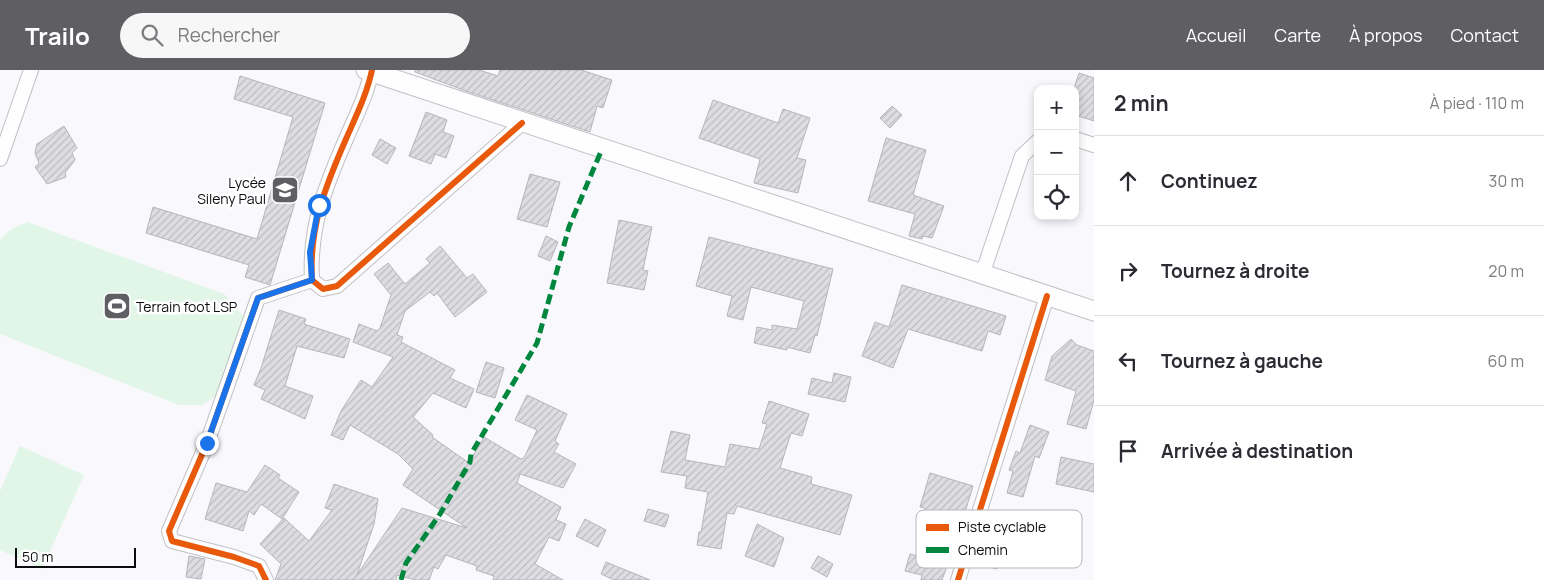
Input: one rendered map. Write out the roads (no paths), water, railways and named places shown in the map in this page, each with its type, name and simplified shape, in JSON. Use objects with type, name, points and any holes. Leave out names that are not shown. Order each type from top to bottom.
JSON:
[{"type":"main road","points":[[370,71],[1094,311]]},
{"type":"street","points":[[0,159],[31,70]]},
{"type":"street","points":[[370,71],[364,96],[319,205],[310,252],[312,280],[323,289],[338,286],[522,122]]},
{"type":"street","points":[[1079,140],[1094,145]]},
{"type":"street","points":[[982,275],[1022,156],[1034,145]]},
{"type":"street","points":[[266,580],[259,566],[234,557],[172,541],[169,531],[207,443],[258,298],[312,280]]},
{"type":"street","points":[[980,510],[1047,296]]},
{"type":"street","points":[[958,580],[962,568]]},
{"type":"place","name":"Lycée Sileny Paul","points":[[285,190]]},
{"type":"place","name":"Terrain foot LSP","points":[[117,306]]}]
